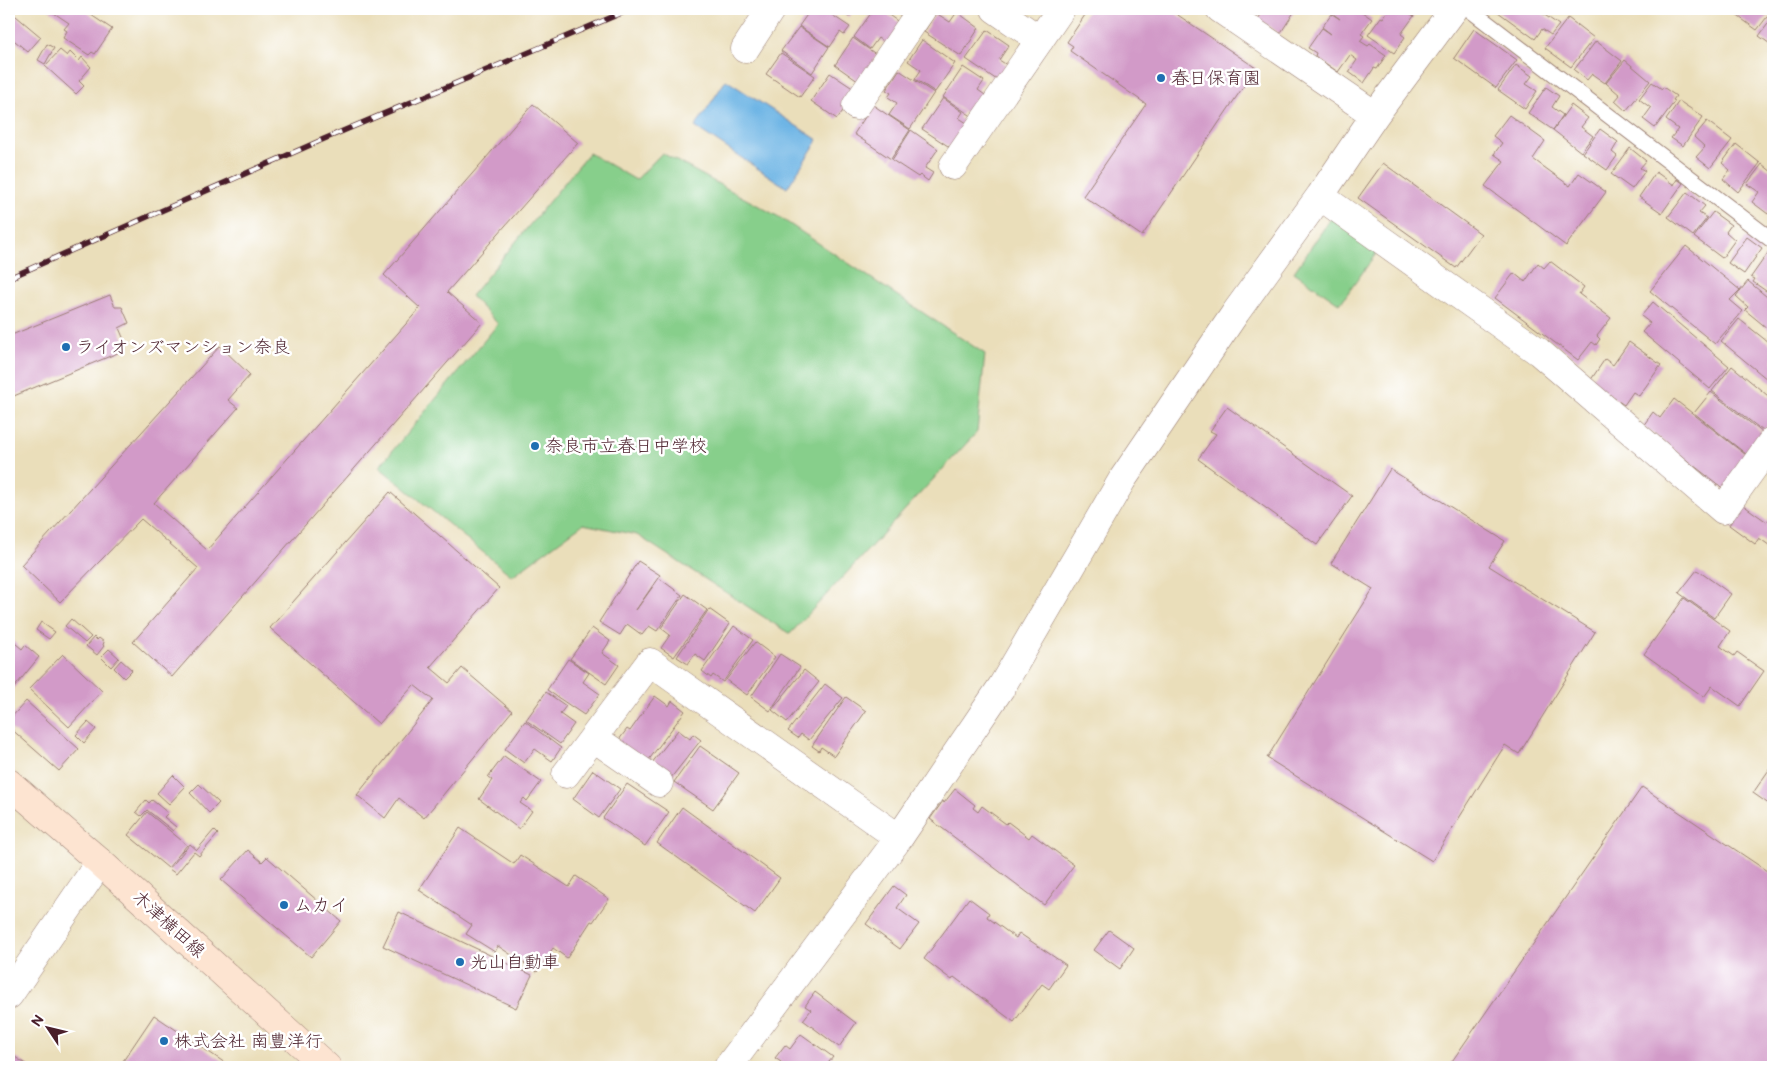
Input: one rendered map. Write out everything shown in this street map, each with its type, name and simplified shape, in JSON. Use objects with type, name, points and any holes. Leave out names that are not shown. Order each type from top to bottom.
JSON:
[{"type":"main road","name":"木津横田線","points":[[9,782],[327,1067]]},
{"type":"street","points":[[745,49],[771,9]]},
{"type":"street","points":[[856,106],[922,9]]},
{"type":"street","points":[[995,9],[1040,40]]},
{"type":"street","points":[[954,166],[1061,9]]},
{"type":"street","points":[[1220,9],[1375,115]]},
{"type":"street","points":[[728,1067],[899,838],[1002,686],[1122,480],[1236,312],[1320,196],[1375,115],[1454,9]]},
{"type":"street","points":[[1320,196],[1539,352],[1723,510],[1773,440]]},
{"type":"street","points":[[566,774],[650,662],[899,838]]},
{"type":"street","points":[[594,738],[659,783]]},
{"type":"street","points":[[9,995],[100,862]]},
{"type":"lane","points":[[1469,9],[1773,241]]},
{"type":"green space","points":[[589,153],[636,180],[662,153],[779,217],[985,354],[977,432],[790,634],[637,535],[583,524],[512,576],[379,467],[498,324],[471,296]]},
{"type":"green space","points":[[1338,208],[1385,241],[1340,304],[1294,272]]},
{"type":"water","points":[[726,80],[818,140],[787,188],[695,127]]},
{"type":"building","points":[[48,9],[82,9],[112,29],[95,54],[92,52],[89,55],[63,38],[67,31],[64,29],[69,23]]},
{"type":"building","points":[[811,9],[823,9],[850,27],[844,35],[840,32],[830,47],[799,26]]},
{"type":"building","points":[[837,9],[855,9],[849,17]]},
{"type":"building","points":[[874,9],[880,9],[903,25],[889,46],[878,38],[870,49],[854,37]]},
{"type":"building","points":[[1089,9],[1169,9],[1256,68],[1142,236],[1083,196],[1146,104],[1070,51],[1073,46],[1067,42]]},
{"type":"building","points":[[1265,9],[1296,9],[1280,34],[1258,19]]},
{"type":"building","points":[[1335,9],[1358,9],[1372,19],[1361,34],[1364,36],[1360,41],[1368,46],[1370,44],[1386,55],[1377,69],[1374,68],[1364,83],[1349,72],[1357,60],[1350,55],[1338,72],[1315,56],[1316,53],[1308,48],[1322,28],[1331,34],[1322,27],[1332,14],[1340,19],[1332,13]]},
{"type":"building","points":[[1389,9],[1403,9],[1414,16],[1401,34],[1405,37],[1394,53],[1368,35]]},
{"type":"building","points":[[1494,9],[1536,9],[1559,25],[1551,35],[1542,29],[1535,39]]},
{"type":"building","points":[[1728,9],[1773,9],[1757,30]]},
{"type":"building","points":[[10,11],[41,37],[28,52],[9,36]]},
{"type":"building","points":[[957,12],[979,28],[961,56],[924,32],[936,13],[950,22]]},
{"type":"building","points":[[1773,17],[1773,46],[1759,36]]},
{"type":"building","points":[[1568,18],[1594,38],[1571,67],[1545,48]]},
{"type":"building","points":[[799,27],[829,47],[812,73],[781,51]]},
{"type":"building","points":[[1474,29],[1517,60],[1496,88],[1454,58]]},
{"type":"building","points":[[987,30],[1009,45],[999,60],[1007,65],[997,80],[966,59]]},
{"type":"building","points":[[853,38],[877,55],[862,84],[835,65]]},
{"type":"building","points":[[922,40],[955,63],[935,92],[915,79],[921,70],[908,61]]},
{"type":"building","points":[[1596,41],[1622,61],[1605,83],[1592,74],[1587,80],[1574,70]]},
{"type":"building","points":[[47,44],[54,48],[45,64],[38,60]]},
{"type":"building","points":[[60,50],[67,56],[70,52],[79,61],[82,57],[91,67],[79,81],[84,86],[76,94],[45,66]]},
{"type":"building","points":[[781,53],[815,76],[800,97],[766,74]]},
{"type":"building","points":[[1625,60],[1650,81],[1626,111],[1615,101],[1620,95],[1606,83]]},
{"type":"building","points":[[1516,65],[1532,76],[1526,84],[1537,91],[1525,109],[1498,90]]},
{"type":"building","points":[[963,67],[984,81],[978,90],[988,97],[973,117],[943,97]]},
{"type":"building","points":[[899,70],[934,93],[910,129],[889,115],[897,103],[888,97],[891,93],[886,90]]},
{"type":"building","points":[[830,73],[854,89],[842,106],[845,108],[837,119],[811,101]]},
{"type":"building","points":[[1652,82],[1676,96],[1673,100],[1675,101],[1655,128],[1643,119],[1651,108],[1639,99]]},
{"type":"building","points":[[1546,87],[1559,96],[1552,107],[1563,115],[1553,130],[1528,113]]},
{"type":"building","points":[[943,98],[963,112],[959,118],[967,123],[951,148],[922,129]]},
{"type":"building","points":[[1679,101],[1703,117],[1683,146],[1671,138],[1678,129],[1666,120]]},
{"type":"building","points":[[533,104],[578,143],[447,292],[482,323],[172,677],[133,642],[198,568],[141,519],[60,602],[21,565],[220,346],[250,375],[228,400],[238,408],[154,503],[207,550],[420,308],[384,275]]},
{"type":"building","points":[[873,105],[910,130],[891,159],[854,134]]},
{"type":"building","points":[[1571,105],[1588,118],[1581,127],[1593,136],[1581,152],[1553,130]]},
{"type":"building","points":[[1509,115],[1545,141],[1533,159],[1570,186],[1579,173],[1606,192],[1566,246],[1485,186],[1504,161],[1494,154],[1502,143],[1493,136]]},
{"type":"building","points":[[1707,121],[1732,140],[1710,168],[1696,157],[1705,147],[1694,137]]},
{"type":"building","points":[[1600,129],[1618,142],[1612,152],[1617,156],[1607,170],[1583,153]]},
{"type":"building","points":[[911,130],[938,149],[925,168],[933,173],[928,181],[920,175],[918,177],[892,160]]},
{"type":"building","points":[[1736,144],[1760,163],[1738,192],[1723,179],[1730,170],[1722,163]]},
{"type":"building","points":[[1630,148],[1646,161],[1640,168],[1645,171],[1632,189],[1611,174]]},
{"type":"building","points":[[1383,163],[1481,234],[1456,268],[1358,198]]},
{"type":"building","points":[[1762,164],[1773,173],[1773,208],[1768,214],[1752,202],[1759,192],[1747,184]]},
{"type":"building","points":[[1656,172],[1674,185],[1677,179],[1683,183],[1662,213],[1639,197]]},
{"type":"building","points":[[1687,192],[1705,206],[1699,213],[1707,218],[1693,236],[1668,217]]},
{"type":"building","points":[[1713,212],[1731,225],[1726,232],[1735,240],[1722,258],[1694,237]]},
{"type":"building","points":[[1747,237],[1762,248],[1744,274],[1728,263]]},
{"type":"building","points":[[1686,246],[1740,290],[1730,300],[1743,311],[1715,344],[1650,291]]},
{"type":"building","points":[[1770,250],[1773,253],[1773,287],[1769,293],[1753,282],[1755,279],[1751,277]]},
{"type":"building","points":[[1550,261],[1584,287],[1579,294],[1611,318],[1597,336],[1600,339],[1596,345],[1592,342],[1578,360],[1495,298],[1514,273],[1525,282],[1538,263],[1544,268]]},
{"type":"building","points":[[1748,281],[1773,302],[1773,333],[1745,310],[1748,307],[1736,296]]},
{"type":"building","name":"ライオンズマンション奈良","points":[[110,295],[115,307],[122,307],[129,323],[119,328],[125,342],[120,352],[9,398],[9,336]]},
{"type":"building","points":[[1653,302],[1729,366],[1710,389],[1642,332],[1650,323],[1641,316]]},
{"type":"building","points":[[1739,319],[1773,346],[1773,384],[1721,341]]},
{"type":"building","points":[[1629,342],[1661,365],[1639,396],[1633,392],[1624,405],[1590,381],[1605,359],[1613,365]]},
{"type":"building","points":[[1732,366],[1773,400],[1773,418],[1763,431],[1712,391]]},
{"type":"building","points":[[1711,392],[1763,433],[1746,454],[1694,413]]},
{"type":"building","points":[[1674,399],[1750,458],[1725,490],[1643,426],[1653,412],[1660,418]]},
{"type":"building","points":[[1227,407],[1352,496],[1317,545],[1198,459],[1216,434],[1210,431]]},
{"type":"building","points":[[1390,469],[1505,541],[1489,566],[1595,632],[1519,754],[1505,745],[1432,861],[1267,758],[1373,589],[1331,563]]},
{"type":"building","points":[[390,492],[499,588],[430,667],[449,683],[462,668],[512,711],[424,818],[399,798],[385,818],[357,795],[433,700],[414,685],[379,724],[270,628]]},
{"type":"building","points":[[1743,505],[1767,522],[1773,514],[1773,548],[1759,538],[1755,544],[1729,525]]},
{"type":"building","points":[[638,561],[660,575],[636,610],[659,578],[682,595],[657,631],[649,626],[642,635],[627,624],[620,635],[599,622]]},
{"type":"building","points":[[1697,570],[1731,594],[1714,618],[1679,593]]},
{"type":"building","points":[[685,594],[707,610],[674,657],[661,648],[670,635],[661,628]]},
{"type":"building","points":[[1684,598],[1730,631],[1720,646],[1734,656],[1737,652],[1764,671],[1740,706],[1712,686],[1704,697],[1644,654]]},
{"type":"building","points":[[709,609],[730,624],[705,661],[695,654],[688,664],[677,657]]},
{"type":"building","points":[[71,619],[91,637],[85,643],[65,626]]},
{"type":"building","points":[[41,622],[55,632],[49,639],[36,630]]},
{"type":"building","points":[[734,626],[753,640],[723,682],[713,675],[711,678],[702,671]]},
{"type":"building","points":[[592,628],[610,641],[602,653],[619,665],[606,684],[570,659]]},
{"type":"building","points":[[94,637],[104,642],[104,646],[97,655],[86,646]]},
{"type":"building","points":[[9,638],[22,649],[25,645],[39,657],[9,694]]},
{"type":"building","points":[[755,642],[775,657],[747,695],[726,680]]},
{"type":"building","points":[[109,649],[119,658],[111,667],[101,657]]},
{"type":"building","points":[[63,654],[102,691],[69,727],[29,689]]},
{"type":"building","points":[[780,654],[800,667],[770,711],[751,697]]},
{"type":"building","points":[[568,659],[589,673],[583,682],[600,694],[584,715],[547,690]]},
{"type":"building","points":[[121,660],[132,670],[124,678],[114,668]]},
{"type":"building","points":[[804,670],[819,682],[787,722],[772,710]]},
{"type":"building","points":[[825,684],[843,698],[809,740],[801,734],[798,738],[788,731]]},
{"type":"building","points":[[546,692],[566,706],[560,714],[574,724],[560,744],[526,720]]},
{"type":"building","points":[[655,696],[669,706],[672,701],[685,711],[645,765],[616,744],[627,729],[630,731]]},
{"type":"building","points":[[846,697],[866,711],[834,756],[821,747],[819,751],[812,746]]},
{"type":"building","points":[[26,701],[79,749],[59,771],[9,727],[9,720]]},
{"type":"building","points":[[525,721],[561,748],[552,761],[535,749],[524,763],[505,749]]},
{"type":"building","points":[[88,722],[96,729],[84,743],[76,735]]},
{"type":"building","points":[[678,730],[690,739],[693,734],[701,740],[670,779],[651,764]]},
{"type":"building","points":[[700,746],[739,773],[713,809],[674,782]]},
{"type":"building","points":[[504,756],[541,782],[527,801],[524,798],[520,803],[532,811],[519,829],[479,799],[492,780],[488,777]]},
{"type":"building","points":[[1773,764],[1773,807],[1753,793]]},
{"type":"building","points":[[593,770],[620,789],[599,818],[573,799]]},
{"type":"building","points":[[173,775],[185,787],[169,804],[157,793]]},
{"type":"building","points":[[199,784],[219,803],[209,813],[190,793]]},
{"type":"building","points":[[627,784],[669,812],[645,846],[603,818]]},
{"type":"building","points":[[1642,787],[1773,875],[1773,1067],[1448,1067]]},
{"type":"building","points":[[955,789],[975,805],[973,808],[978,812],[982,806],[1029,838],[1032,834],[1074,865],[1044,905],[930,819],[943,801],[944,803]]},
{"type":"building","points":[[146,800],[149,803],[152,800],[168,813],[164,817],[176,827],[173,831],[147,810],[141,816],[136,812]]},
{"type":"building","points":[[682,807],[780,878],[755,913],[657,843]]},
{"type":"building","points":[[147,812],[187,845],[168,868],[128,835]]},
{"type":"building","points":[[460,828],[514,864],[520,855],[569,887],[576,876],[609,899],[593,922],[591,921],[567,958],[553,948],[537,972],[498,946],[495,952],[466,934],[472,925],[419,890]]},
{"type":"building","points":[[214,830],[218,834],[199,856],[194,852],[176,874],[169,869],[190,844],[197,850]]},
{"type":"building","points":[[248,850],[262,862],[267,857],[341,921],[311,957],[221,880]]},
{"type":"building","points":[[894,886],[906,895],[897,908],[919,924],[900,949],[866,924]]},
{"type":"building","points":[[969,898],[989,913],[987,917],[1016,938],[1019,933],[1066,965],[1049,989],[1042,984],[1014,1022],[954,977],[952,980],[924,959]]},
{"type":"building","points":[[399,912],[532,975],[516,1008],[383,946]]},
{"type":"building","points":[[1109,930],[1134,948],[1120,969],[1094,950]]},
{"type":"building","points":[[815,992],[856,1023],[839,1047],[803,1020],[811,1010],[805,1006]]},
{"type":"building","name":"株式会社 南豊洋行","points":[[154,1015],[231,1067],[119,1067]]},
{"type":"building","points":[[801,1034],[833,1057],[825,1067],[778,1067],[781,1062],[775,1058],[785,1045],[790,1049]]},
{"type":"building","points":[[9,1053],[30,1067],[9,1067]]},
{"type":"railway","points":[[9,278],[324,139],[631,9]]},
{"type":"place","name":"春日保育園","points":[[1161,78]]},
{"type":"place","name":"ライオンズマンション奈良","points":[[66,347]]},
{"type":"place","name":"奈良市立春日中学校","points":[[535,446]]},
{"type":"place","name":"ムカイ","points":[[284,905]]},
{"type":"place","name":"光山自動車","points":[[460,962]]},
{"type":"place","name":"株式会社 南豊洋行","points":[[164,1041]]}]
